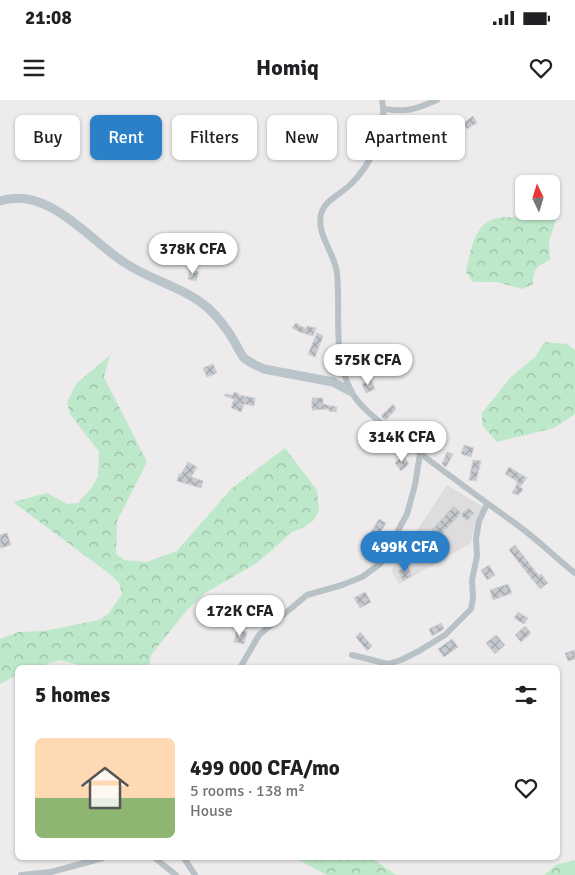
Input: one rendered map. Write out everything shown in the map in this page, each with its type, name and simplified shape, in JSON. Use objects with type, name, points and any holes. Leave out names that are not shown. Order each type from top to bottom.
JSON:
[{"type":"street","points":[[350,391],[341,361],[338,340],[337,271],[325,239],[321,222],[322,211],[331,200],[356,179],[369,159],[378,140],[383,123],[384,109],[382,100]]},
{"type":"street","points":[[384,109],[406,111],[417,109],[436,100]]},
{"type":"street","points":[[0,201],[17,198],[30,199],[61,212],[124,263],[192,295],[210,309],[223,324],[244,357],[254,365],[333,382],[350,391],[376,419],[420,454],[521,528],[575,573]]},
{"type":"street","points":[[242,665],[259,635],[307,595],[362,577],[380,564],[407,514],[415,485],[420,454]]},
{"type":"street","points":[[390,665],[419,651],[445,635],[471,609],[473,598],[472,580],[477,556],[476,539],[479,521],[487,504]]},
{"type":"street","points":[[352,655],[385,665]]},
{"type":"street","points":[[21,875],[48,873],[96,860]]},
{"type":"street","points":[[157,860],[176,875]]},
{"type":"street","points":[[185,860],[195,875]]},
{"type":"shaded area","points":[[447,485],[483,507],[476,520],[471,543],[399,584],[391,570]]},
{"type":"green space","points":[[515,217],[515,220],[556,220],[549,241],[550,260],[541,264],[536,269],[533,284],[523,289],[497,282],[473,282],[466,272],[473,243],[480,229],[485,223],[502,218]]},
{"type":"green space","points":[[544,342],[567,344],[575,350],[575,414],[554,428],[497,442],[482,425],[482,413],[510,378],[536,356]]},
{"type":"green space","points":[[110,355],[104,377],[147,462],[117,521],[116,554],[124,560],[146,562],[177,551],[231,489],[285,448],[317,490],[319,511],[314,520],[303,528],[292,532],[257,563],[205,593],[187,610],[151,655],[149,665],[78,665],[59,660],[45,665],[15,665],[15,676],[0,684],[0,639],[19,632],[44,631],[99,620],[109,613],[122,594],[119,583],[111,575],[13,502],[47,493],[67,504],[78,503],[98,477],[99,452],[70,414],[67,403],[76,384]]},
{"type":"green space","points":[[299,860],[371,860],[376,861],[396,875],[327,875]]},
{"type":"green space","points":[[575,860],[575,875],[544,875],[558,864]]},
{"type":"building","points":[[473,116],[477,123],[467,129],[465,122]]},
{"type":"building","points":[[190,270],[199,272],[196,281],[188,279]]},
{"type":"building","points":[[296,323],[306,329],[307,326],[316,328],[313,336],[292,328]]},
{"type":"building","points":[[317,333],[323,336],[315,357],[308,354]]},
{"type":"building","points":[[213,364],[217,373],[207,377],[203,368]]},
{"type":"building","points":[[368,364],[373,376],[367,380],[361,367]]},
{"type":"building","points":[[371,380],[375,389],[366,393],[362,384]]},
{"type":"building","points":[[234,392],[238,395],[255,398],[254,406],[244,404],[241,412],[231,408],[234,399],[225,396],[225,394],[233,395]]},
{"type":"building","points":[[312,398],[323,398],[323,404],[337,407],[336,412],[329,411],[329,409],[312,410]]},
{"type":"building","points":[[393,404],[396,409],[386,420],[384,419],[381,416]]},
{"type":"building","points":[[464,445],[474,448],[471,457],[461,454]]},
{"type":"building","points":[[447,452],[453,454],[446,467],[442,464]]},
{"type":"building","points":[[403,456],[409,464],[401,471],[395,463]]},
{"type":"building","points":[[473,460],[481,461],[476,481],[469,480]]},
{"type":"building","points":[[188,462],[197,467],[191,477],[203,481],[201,488],[177,481],[179,474],[181,474]]},
{"type":"building","points":[[509,467],[527,478],[520,487],[523,489],[519,495],[512,493],[518,482],[505,474]]},
{"type":"building","points":[[454,506],[461,513],[417,561],[409,554]]},
{"type":"building","points":[[468,508],[474,513],[467,521],[461,515]]},
{"type":"building","points":[[379,519],[386,523],[378,536],[371,532]]},
{"type":"building","points":[[7,533],[11,545],[0,548],[0,535]]},
{"type":"building","points":[[515,545],[539,576],[541,574],[548,583],[540,589],[509,550]]},
{"type":"building","points":[[489,565],[495,575],[487,580],[481,570]]},
{"type":"building","points":[[408,566],[412,576],[403,581],[398,571]]},
{"type":"building","points":[[508,584],[512,593],[493,600],[490,590]]},
{"type":"building","points":[[365,592],[371,602],[360,608],[354,598]]},
{"type":"building","points":[[518,612],[528,618],[524,624],[514,618]]},
{"type":"building","points":[[441,623],[444,629],[432,636],[429,629]]},
{"type":"building","points":[[525,626],[531,633],[521,642],[515,635]]},
{"type":"building","points":[[237,629],[247,632],[244,644],[234,642]]},
{"type":"building","points":[[360,632],[372,646],[367,651],[356,637]]},
{"type":"building","points":[[496,635],[505,645],[495,654],[486,643]]},
{"type":"building","points":[[452,639],[458,647],[444,657],[438,649]]},
{"type":"building","points":[[575,650],[575,659],[568,661],[565,653]]}]
